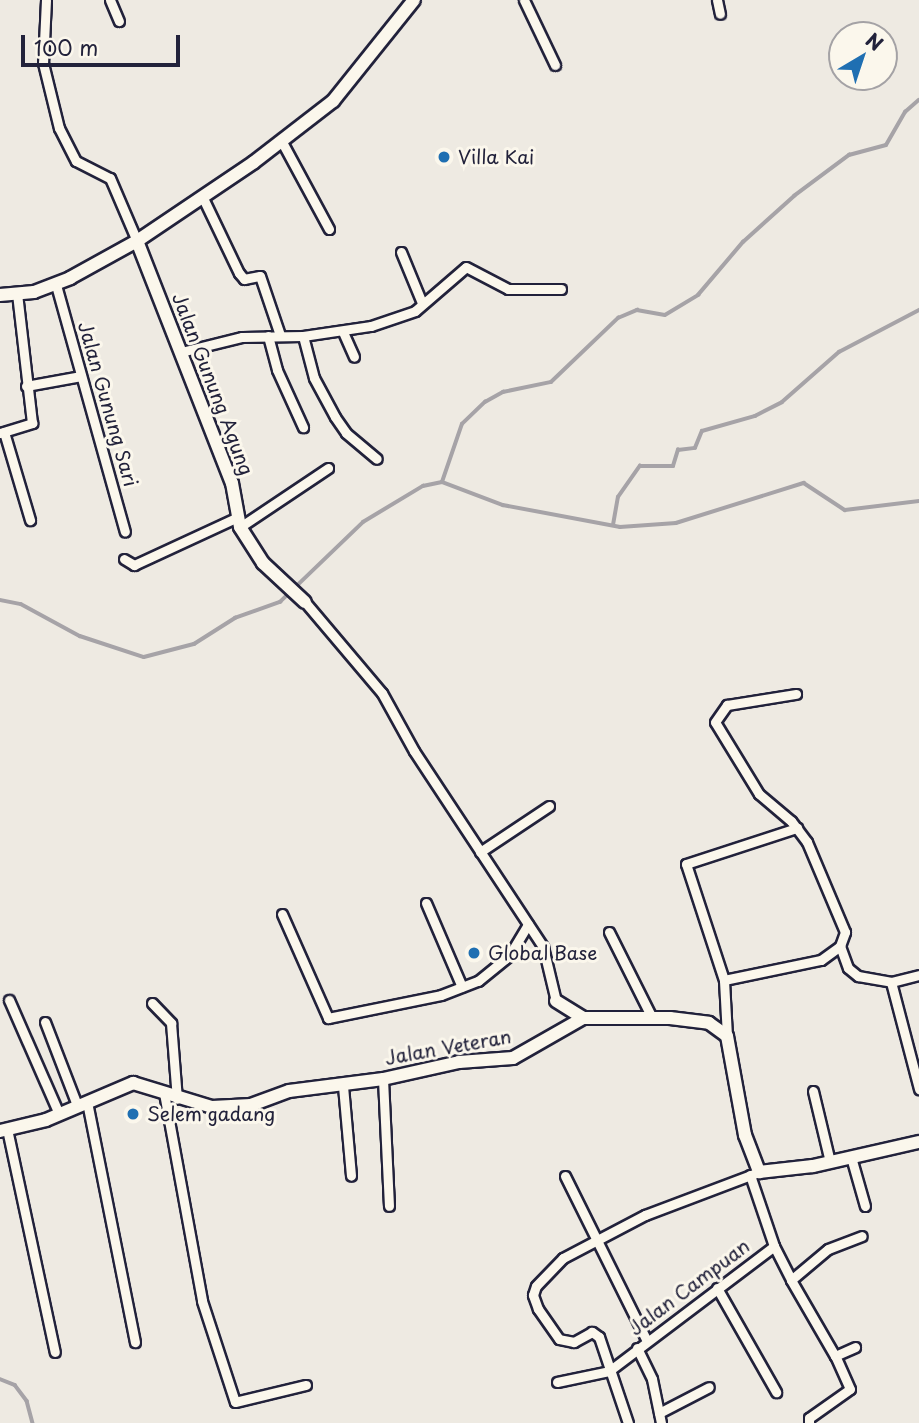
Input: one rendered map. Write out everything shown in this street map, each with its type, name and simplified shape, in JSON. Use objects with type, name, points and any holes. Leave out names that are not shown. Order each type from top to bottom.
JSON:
[{"type":"street","points":[[46,0],[43,64],[58,128],[76,161],[110,178],[137,241]]},
{"type":"street","points":[[110,0],[119,21]]},
{"type":"street","points":[[0,295],[56,285],[137,241],[282,142],[333,101],[414,0]]},
{"type":"street","points":[[524,0],[555,65]]},
{"type":"street","points":[[717,0],[720,14]]},
{"type":"street","points":[[282,142],[330,229]]},
{"type":"street","points":[[203,198],[239,273],[244,279],[260,276],[280,335]]},
{"type":"street","name":"Jalan Gunung Agung","points":[[137,241],[232,483],[239,522],[284,586],[305,602]]},
{"type":"street","points":[[401,252],[422,303]]},
{"type":"street","points":[[181,352],[242,337],[343,332],[401,316],[422,303],[466,267],[508,289],[561,289]]},
{"type":"street","name":"Jalan Gunung Sari","points":[[56,285],[125,532]]},
{"type":"street","points":[[17,294],[27,358],[26,386],[32,423],[2,432],[30,520]]},
{"type":"street","points":[[343,332],[354,357]]},
{"type":"street","points":[[268,336],[277,370],[303,427]]},
{"type":"street","points":[[303,336],[314,378],[335,416],[346,433],[377,458]]},
{"type":"street","points":[[26,386],[81,376]]},
{"type":"street","points":[[124,559],[134,565],[239,522],[328,468]]},
{"type":"street","points":[[305,602],[382,693],[480,852],[528,924],[550,964],[556,1001],[552,1032]]},
{"type":"street","points":[[724,980],[821,960],[840,946],[845,932],[797,828],[759,794],[715,722],[727,705],[796,694]]},
{"type":"street","points":[[480,852],[549,806]]},
{"type":"street","points":[[755,1173],[727,1036],[724,980],[686,864],[797,828]]},
{"type":"street","points":[[426,903],[462,987]]},
{"type":"street","points":[[282,914],[328,1018],[478,981],[509,956],[528,924]]},
{"type":"street","points":[[609,932],[652,1018]]},
{"type":"street","points":[[840,946],[848,968],[858,976],[891,982],[919,975]]},
{"type":"street","points":[[891,982],[919,1089]]},
{"type":"street","points":[[9,1000],[60,1114]]},
{"type":"street","points":[[556,1001],[583,1018]]},
{"type":"street","points":[[152,1003],[171,1023],[177,1099]]},
{"type":"street","name":"Jalan Veteran","points":[[4,1130],[60,1114],[132,1083],[151,1086],[177,1099],[229,1108],[289,1091],[343,1086],[459,1062],[513,1058],[552,1032],[583,1018],[652,1018],[709,1023],[727,1036]]},
{"type":"street","points":[[45,1022],[82,1104],[135,1342]]},
{"type":"street","points":[[383,1079],[389,1206]]},
{"type":"street","points":[[343,1086],[351,1176]]},
{"type":"street","points":[[813,1091],[830,1162]]},
{"type":"street","points":[[163,1093],[202,1301],[230,1403],[306,1385]]},
{"type":"street","points":[[4,1130],[55,1352]]},
{"type":"street","points":[[628,1423],[599,1337],[592,1332],[574,1342],[559,1339],[533,1296],[536,1286],[563,1258],[687,1195],[755,1173],[830,1162],[919,1142]]},
{"type":"street","points":[[851,1157],[865,1206]]},
{"type":"street","name":"Jalan Campuan","points":[[557,1382],[609,1371],[646,1339],[774,1246],[755,1173]]},
{"type":"street","points":[[565,1176],[646,1339]]},
{"type":"street","points":[[791,1280],[828,1249],[862,1236]]},
{"type":"street","points":[[774,1246],[835,1356],[850,1389],[809,1418],[809,1423]]},
{"type":"street","points":[[717,1288],[776,1392]]},
{"type":"street","points":[[835,1356],[855,1347]]},
{"type":"street","points":[[637,1348],[652,1379],[660,1418],[709,1387]]},
{"type":"waterway","points":[[442,482],[462,424],[485,402],[503,392],[551,382],[618,318],[637,310],[665,315],[698,295],[743,242],[794,196],[849,155],[886,145],[905,112],[919,100]]},
{"type":"waterway","points":[[613,525],[618,497],[640,466],[673,466],[678,450],[695,448],[702,431],[755,416],[782,402],[839,352],[919,310]]},
{"type":"waterway","points":[[0,600],[21,604],[80,636],[144,657],[194,644],[235,618],[280,602],[363,522],[423,486],[442,482],[503,505],[620,527],[676,523],[804,483],[845,510],[919,501]]},
{"type":"waterway","points":[[0,1379],[15,1385],[27,1401],[33,1423]]},
{"type":"place","name":"Villa Kai","points":[[444,157]]},
{"type":"place","name":"Global Base","points":[[474,953]]},
{"type":"place","name":"Selem gadang","points":[[133,1114]]}]
